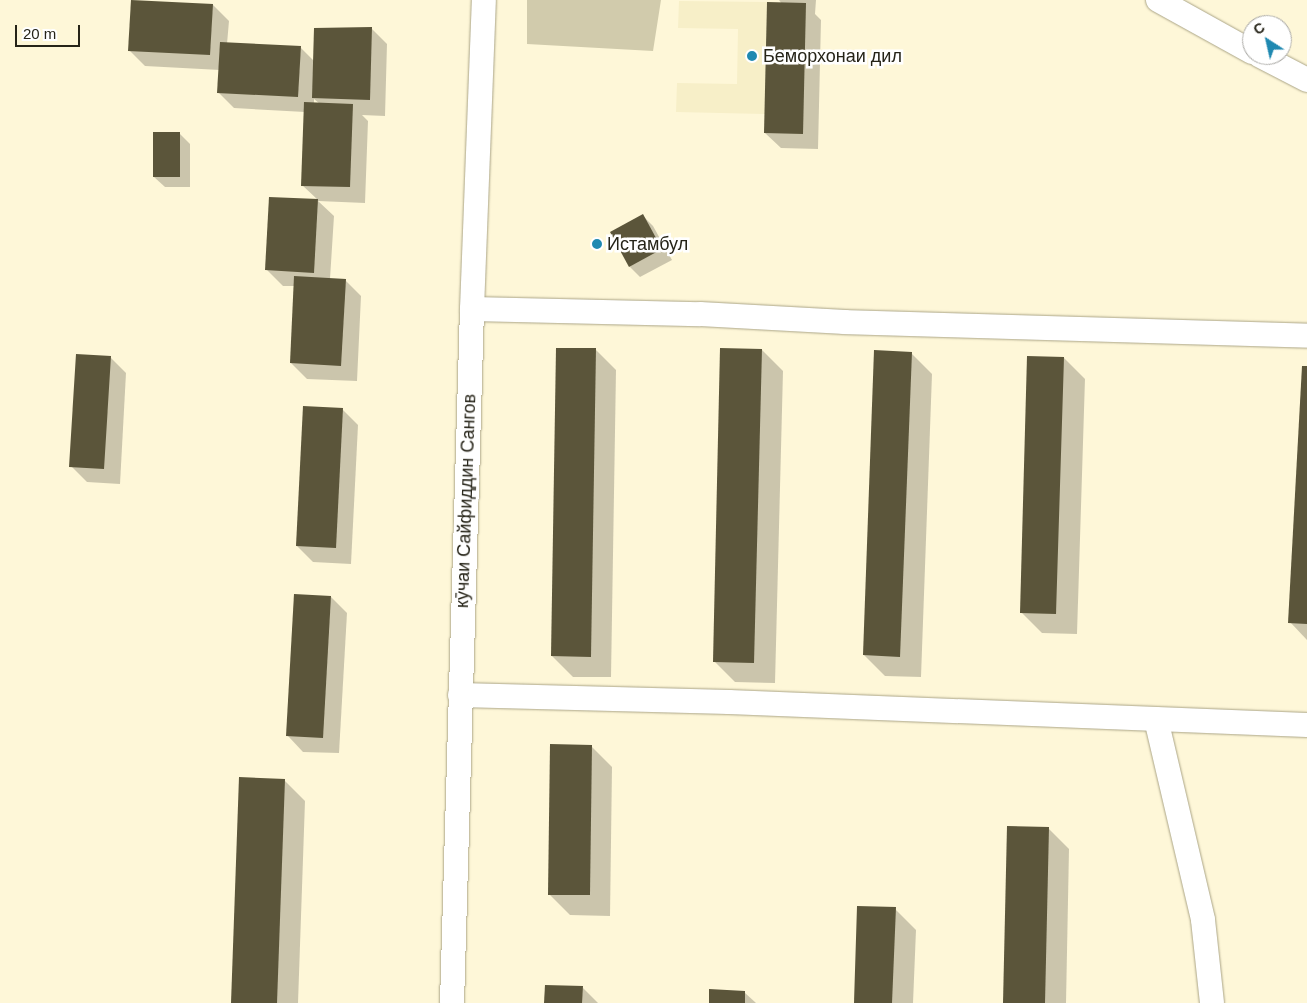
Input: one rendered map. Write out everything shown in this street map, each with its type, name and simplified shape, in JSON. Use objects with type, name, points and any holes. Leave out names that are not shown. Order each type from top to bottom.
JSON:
[{"type":"street","name":"кӯчаи Сайфиддин Сангов","points":[[452,1003],[472,309],[484,0]]},
{"type":"street","points":[[1158,0],[1242,46]]},
{"type":"street","points":[[1278,65],[1307,80]]},
{"type":"street","points":[[472,309],[700,314],[864,322],[1307,336]]},
{"type":"street","points":[[460,695],[738,703],[1307,725]]},
{"type":"street","points":[[1156,719],[1203,920],[1212,1003]]},
{"type":"shaded area","points":[[527,0],[661,0],[653,51],[527,44]]},
{"type":"shaded area","name":"Беморхонаи дил","points":[[679,1],[767,2],[765,114],[676,112],[677,83],[737,84],[738,29],[678,28]]},
{"type":"building","points":[[131,0],[213,4],[210,55],[128,51]]},
{"type":"building","points":[[767,2],[806,3],[803,134],[764,133]]},
{"type":"building","points":[[372,27],[370,100],[312,98],[314,28]]},
{"type":"building","points":[[220,42],[301,46],[298,97],[217,93]]},
{"type":"building","points":[[304,102],[353,104],[350,187],[301,186]]},
{"type":"building","points":[[153,132],[180,132],[180,177],[153,177]]},
{"type":"building","points":[[269,197],[318,199],[314,273],[265,270]]},
{"type":"building","points":[[643,214],[662,249],[629,267],[610,232]]},
{"type":"building","points":[[294,276],[346,279],[341,366],[290,363]]},
{"type":"building","points":[[556,348],[596,348],[591,657],[551,656]]},
{"type":"building","points":[[720,348],[762,349],[754,663],[713,662]]},
{"type":"building","points":[[874,350],[912,352],[900,657],[863,655]]},
{"type":"building","points":[[76,354],[111,356],[104,469],[69,467]]},
{"type":"building","points":[[1027,356],[1064,357],[1056,614],[1020,613]]},
{"type":"building","points":[[1302,366],[1307,366],[1307,624],[1288,623]]},
{"type":"building","points":[[303,406],[343,408],[336,548],[296,546]]},
{"type":"building","points":[[294,594],[331,596],[323,738],[286,736]]},
{"type":"building","points":[[550,744],[592,745],[590,895],[548,895]]},
{"type":"building","points":[[239,777],[285,779],[277,1003],[231,1003]]},
{"type":"building","points":[[1007,826],[1049,827],[1045,1003],[1003,1003]]},
{"type":"building","points":[[857,906],[896,907],[892,1003],[854,1003]]},
{"type":"building","points":[[545,985],[583,986],[582,1003],[544,1003]]},
{"type":"building","points":[[709,989],[745,991],[745,1003],[709,1003]]},
{"type":"place","name":"Беморхонаи дил","points":[[752,56]]},
{"type":"place","name":"Истамбул","points":[[597,244]]}]
